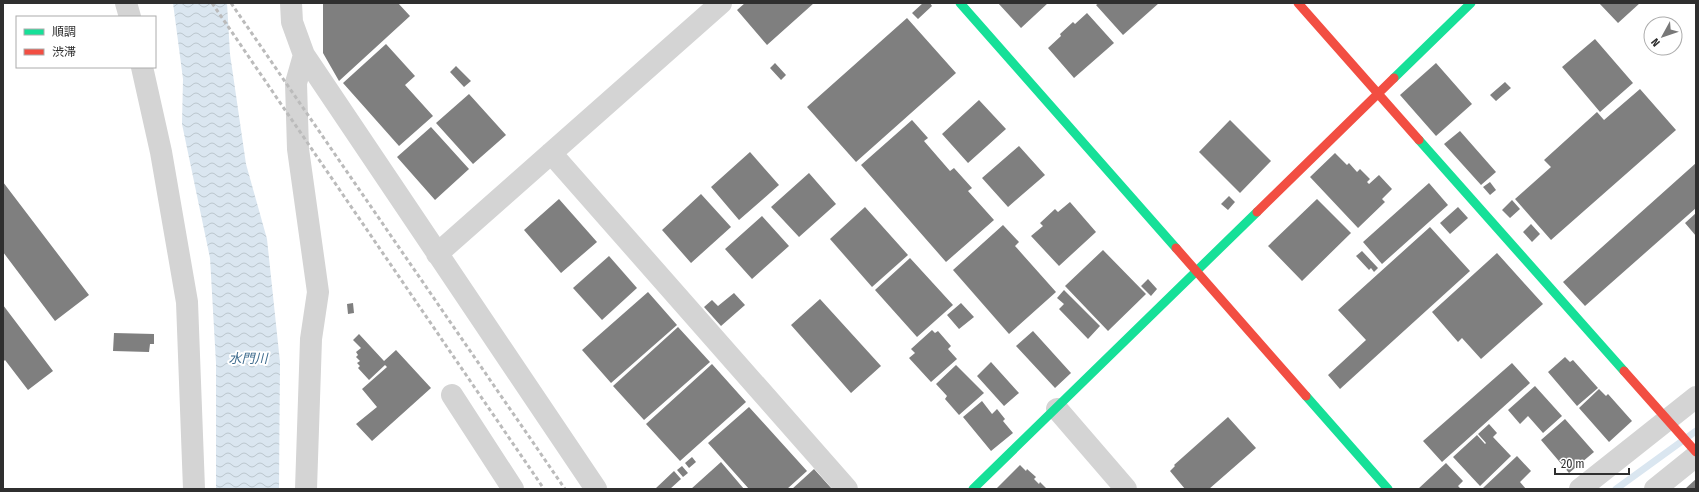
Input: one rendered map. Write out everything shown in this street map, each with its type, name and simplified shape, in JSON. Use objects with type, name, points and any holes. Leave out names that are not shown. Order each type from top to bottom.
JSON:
[{"type":"street","points":[[126,3],[130,16]]},
{"type":"street","points":[[291,3],[292,22],[304,55],[596,489]]},
{"type":"street","points":[[437,254],[721,3]]},
{"type":"street","points":[[960,3],[1388,489]]},
{"type":"street","points":[[1298,3],[1696,452]]},
{"type":"street","points":[[973,489],[1057,409],[1196,270],[1471,3]]},
{"type":"street","points":[[304,55],[296,83],[298,149],[318,292],[311,339],[306,489]]},
{"type":"street","points":[[142,68],[161,152],[187,302],[194,489]]},
{"type":"street","points":[[551,153],[847,489]]},
{"type":"street","points":[[452,395],[513,489]]},
{"type":"street","points":[[1580,489],[1696,397]]},
{"type":"street","points":[[1057,409],[1126,489]]},
{"type":"street","points":[[1655,489],[1696,456]]},
{"type":"water","name":"水門川","points":[[173,3],[227,3],[230,54],[246,164],[267,239],[280,362],[279,489],[216,489],[216,363],[210,258],[182,124],[183,79]]},
{"type":"building","points":[[323,3],[398,3],[410,16],[339,81],[323,53]]},
{"type":"building","points":[[745,3],[814,3],[767,45],[737,10]]},
{"type":"building","points":[[923,3],[930,3],[932,6],[918,19],[912,13]]},
{"type":"building","points":[[998,3],[1048,3],[1021,28]]},
{"type":"building","points":[[1099,3],[1159,3],[1123,35],[1096,5]]},
{"type":"building","points":[[1599,3],[1640,3],[1618,23]]},
{"type":"building","points":[[1087,13],[1114,43],[1074,78],[1048,48],[1073,22],[1075,24]]},
{"type":"building","points":[[907,18],[956,73],[856,162],[807,107]]},
{"type":"building","points":[[1595,39],[1633,83],[1600,112],[1562,67]]},
{"type":"building","points":[[386,44],[415,76],[405,85],[433,116],[399,146],[343,83]]},
{"type":"building","points":[[775,63],[786,75],[781,80],[770,68]]},
{"type":"building","points":[[1436,63],[1472,104],[1436,136],[1400,95]]},
{"type":"building","points":[[456,66],[471,81],[464,87],[450,72]]},
{"type":"building","points":[[1505,82],[1511,88],[1496,101],[1490,95]]},
{"type":"building","points":[[1640,89],[1676,130],[1551,240],[1515,199],[1551,167],[1544,160],[1597,112],[1604,120]]},
{"type":"building","points":[[469,94],[506,135],[473,164],[436,123]]},
{"type":"building","points":[[979,100],[1006,129],[968,163],[942,134]]},
{"type":"building","points":[[912,120],[928,138],[924,141],[950,171],[954,168],[972,188],[968,191],[994,220],[946,262],[861,165]]},
{"type":"building","points":[[1230,120],[1271,161],[1240,193],[1199,152]]},
{"type":"building","points":[[431,127],[469,169],[435,200],[397,157]]},
{"type":"building","points":[[1460,131],[1496,172],[1481,185],[1444,144]]},
{"type":"building","points":[[1019,146],[1045,175],[1008,207],[982,178]]},
{"type":"building","points":[[750,152],[779,185],[739,220],[711,187]]},
{"type":"building","points":[[1335,153],[1347,165],[1349,163],[1357,172],[1360,169],[1370,179],[1367,182],[1369,184],[1379,175],[1392,189],[1382,199],[1385,202],[1358,228],[1310,177]]},
{"type":"building","points":[[1696,163],[1696,208],[1585,306],[1563,282]]},
{"type":"building","points":[[809,173],[836,204],[799,237],[771,207]]},
{"type":"building","points":[[3,182],[89,295],[55,321],[3,252]]},
{"type":"building","points":[[1490,182],[1496,190],[1490,195],[1483,187]]},
{"type":"building","points":[[1429,183],[1448,205],[1382,264],[1363,242]]},
{"type":"building","points":[[701,194],[731,227],[691,263],[662,230]]},
{"type":"building","points":[[1229,196],[1235,202],[1228,210],[1221,204]]},
{"type":"building","points":[[559,199],[597,242],[561,273],[524,230]]},
{"type":"building","points":[[1317,199],[1351,233],[1302,281],[1268,246]]},
{"type":"building","points":[[1512,200],[1520,209],[1510,218],[1502,210]]},
{"type":"building","points":[[1070,202],[1096,232],[1059,266],[1031,236],[1043,226],[1040,223],[1055,209],[1058,212]]},
{"type":"building","points":[[865,207],[908,255],[872,287],[830,239]]},
{"type":"building","points":[[1458,207],[1468,218],[1450,234],[1440,223]]},
{"type":"building","points":[[1696,213],[1696,236],[1685,223]]},
{"type":"building","points":[[762,216],[789,246],[752,279],[725,249]]},
{"type":"building","points":[[1531,224],[1540,234],[1532,242],[1523,232]]},
{"type":"building","points":[[1003,225],[1019,242],[1015,246],[1056,292],[1009,334],[953,270]]},
{"type":"building","points":[[1430,227],[1470,271],[1340,389],[1328,375],[1366,340],[1338,310]]},
{"type":"building","points":[[1103,250],[1146,294],[1108,331],[1065,286]]},
{"type":"building","points":[[1362,251],[1378,268],[1374,272],[1371,268],[1369,270],[1356,256]]},
{"type":"building","points":[[1497,253],[1543,304],[1481,359],[1462,338],[1458,342],[1432,312]]},
{"type":"building","points":[[609,256],[637,288],[602,320],[573,288]]},
{"type":"building","points":[[910,258],[953,305],[917,337],[875,290]]},
{"type":"building","points":[[1148,279],[1157,289],[1151,296],[1141,286]]},
{"type":"building","points":[[1064,290],[1100,326],[1088,339],[1059,309],[1064,304],[1057,298]]},
{"type":"building","points":[[648,292],[677,325],[611,383],[582,350]]},
{"type":"building","points":[[734,293],[745,305],[721,326],[704,307],[712,300],[718,306]]},
{"type":"building","points":[[820,299],[881,366],[851,393],[791,325]]},
{"type":"building","points":[[353,303],[354,313],[348,314],[347,304]]},
{"type":"building","points":[[961,303],[974,317],[959,329],[947,315]]},
{"type":"building","points":[[3,305],[53,371],[28,390],[5,360],[3,362]]},
{"type":"building","points":[[678,327],[710,362],[644,420],[613,386]]},
{"type":"building","points":[[932,330],[935,333],[938,331],[951,346],[948,349],[957,359],[931,382],[909,358],[915,353],[911,349]]},
{"type":"building","points":[[1033,331],[1071,373],[1055,388],[1016,346]]},
{"type":"building","points":[[114,333],[154,334],[154,344],[150,344],[149,352],[113,351]]},
{"type":"building","points":[[359,334],[384,361],[396,350],[431,388],[372,441],[356,424],[377,407],[362,389],[387,367],[385,365],[369,380],[358,368],[360,366],[357,363],[360,361],[356,357],[358,355],[356,352],[361,348],[353,340]]},
{"type":"building","points":[[1565,357],[1570,362],[1573,360],[1598,388],[1577,406],[1548,372]]},
{"type":"building","points":[[991,362],[1019,393],[1004,406],[977,376]]},
{"type":"building","points":[[1512,363],[1530,383],[1442,462],[1423,441]]},
{"type":"building","points":[[712,364],[746,402],[680,461],[646,424]]},
{"type":"building","points":[[956,365],[984,393],[959,415],[945,399],[947,396],[936,384]]},
{"type":"building","points":[[1535,386],[1562,416],[1543,433],[1528,416],[1520,424],[1508,410]]},
{"type":"building","points":[[1599,389],[1606,396],[1608,394],[1632,421],[1609,442],[1579,408]]},
{"type":"building","points":[[982,401],[992,414],[997,409],[1005,419],[1003,421],[1013,433],[991,451],[963,417]]},
{"type":"building","points":[[749,407],[807,471],[787,489],[749,489],[708,443]]},
{"type":"building","points":[[1228,417],[1256,448],[1209,489],[1185,489],[1170,471],[1175,466],[1174,465]]},
{"type":"building","points":[[1565,419],[1594,452],[1569,473],[1541,440]]},
{"type":"building","points":[[1489,424],[1497,433],[1493,437],[1511,456],[1480,486],[1453,457],[1477,435],[1485,444],[1486,443],[1478,434]]},
{"type":"building","points":[[1517,456],[1531,471],[1520,482],[1526,489],[1483,489],[1483,488]]},
{"type":"building","points":[[692,457],[696,462],[689,468],[685,463]]},
{"type":"building","points":[[721,462],[744,489],[691,489]]},
{"type":"building","points":[[1446,463],[1463,481],[1458,486],[1461,489],[1418,489]]},
{"type":"building","points":[[1020,465],[1036,477],[1034,479],[1039,484],[1040,482],[1047,489],[996,489]]},
{"type":"building","points":[[682,466],[688,473],[683,477],[677,470]]},
{"type":"building","points":[[814,469],[832,489],[792,489]]},
{"type":"building","points":[[674,471],[681,479],[670,489],[655,489]]},
{"type":"building","points":[[1696,479],[1696,489],[1685,489]]},
{"type":"waterway","points":[[1616,489],[1696,431]]},
{"type":"railway","points":[[212,3],[544,489]]},
{"type":"railway","points":[[231,3],[565,489]]},
{"type":"traffic: fast","points":[[960,3],[1176,248]]},
{"type":"traffic: fast","points":[[1394,78],[1471,3]]},
{"type":"traffic: fast","points":[[1419,140],[1624,371]]},
{"type":"traffic: fast","points":[[973,489],[1257,212]]},
{"type":"traffic: fast","points":[[1306,396],[1388,489]]},
{"type":"traffic: jam","points":[[1298,3],[1419,140]]},
{"type":"traffic: jam","points":[[1257,212],[1394,78]]},
{"type":"traffic: jam","points":[[1176,248],[1306,396]]},
{"type":"traffic: jam","points":[[1624,371],[1696,452]]}]
